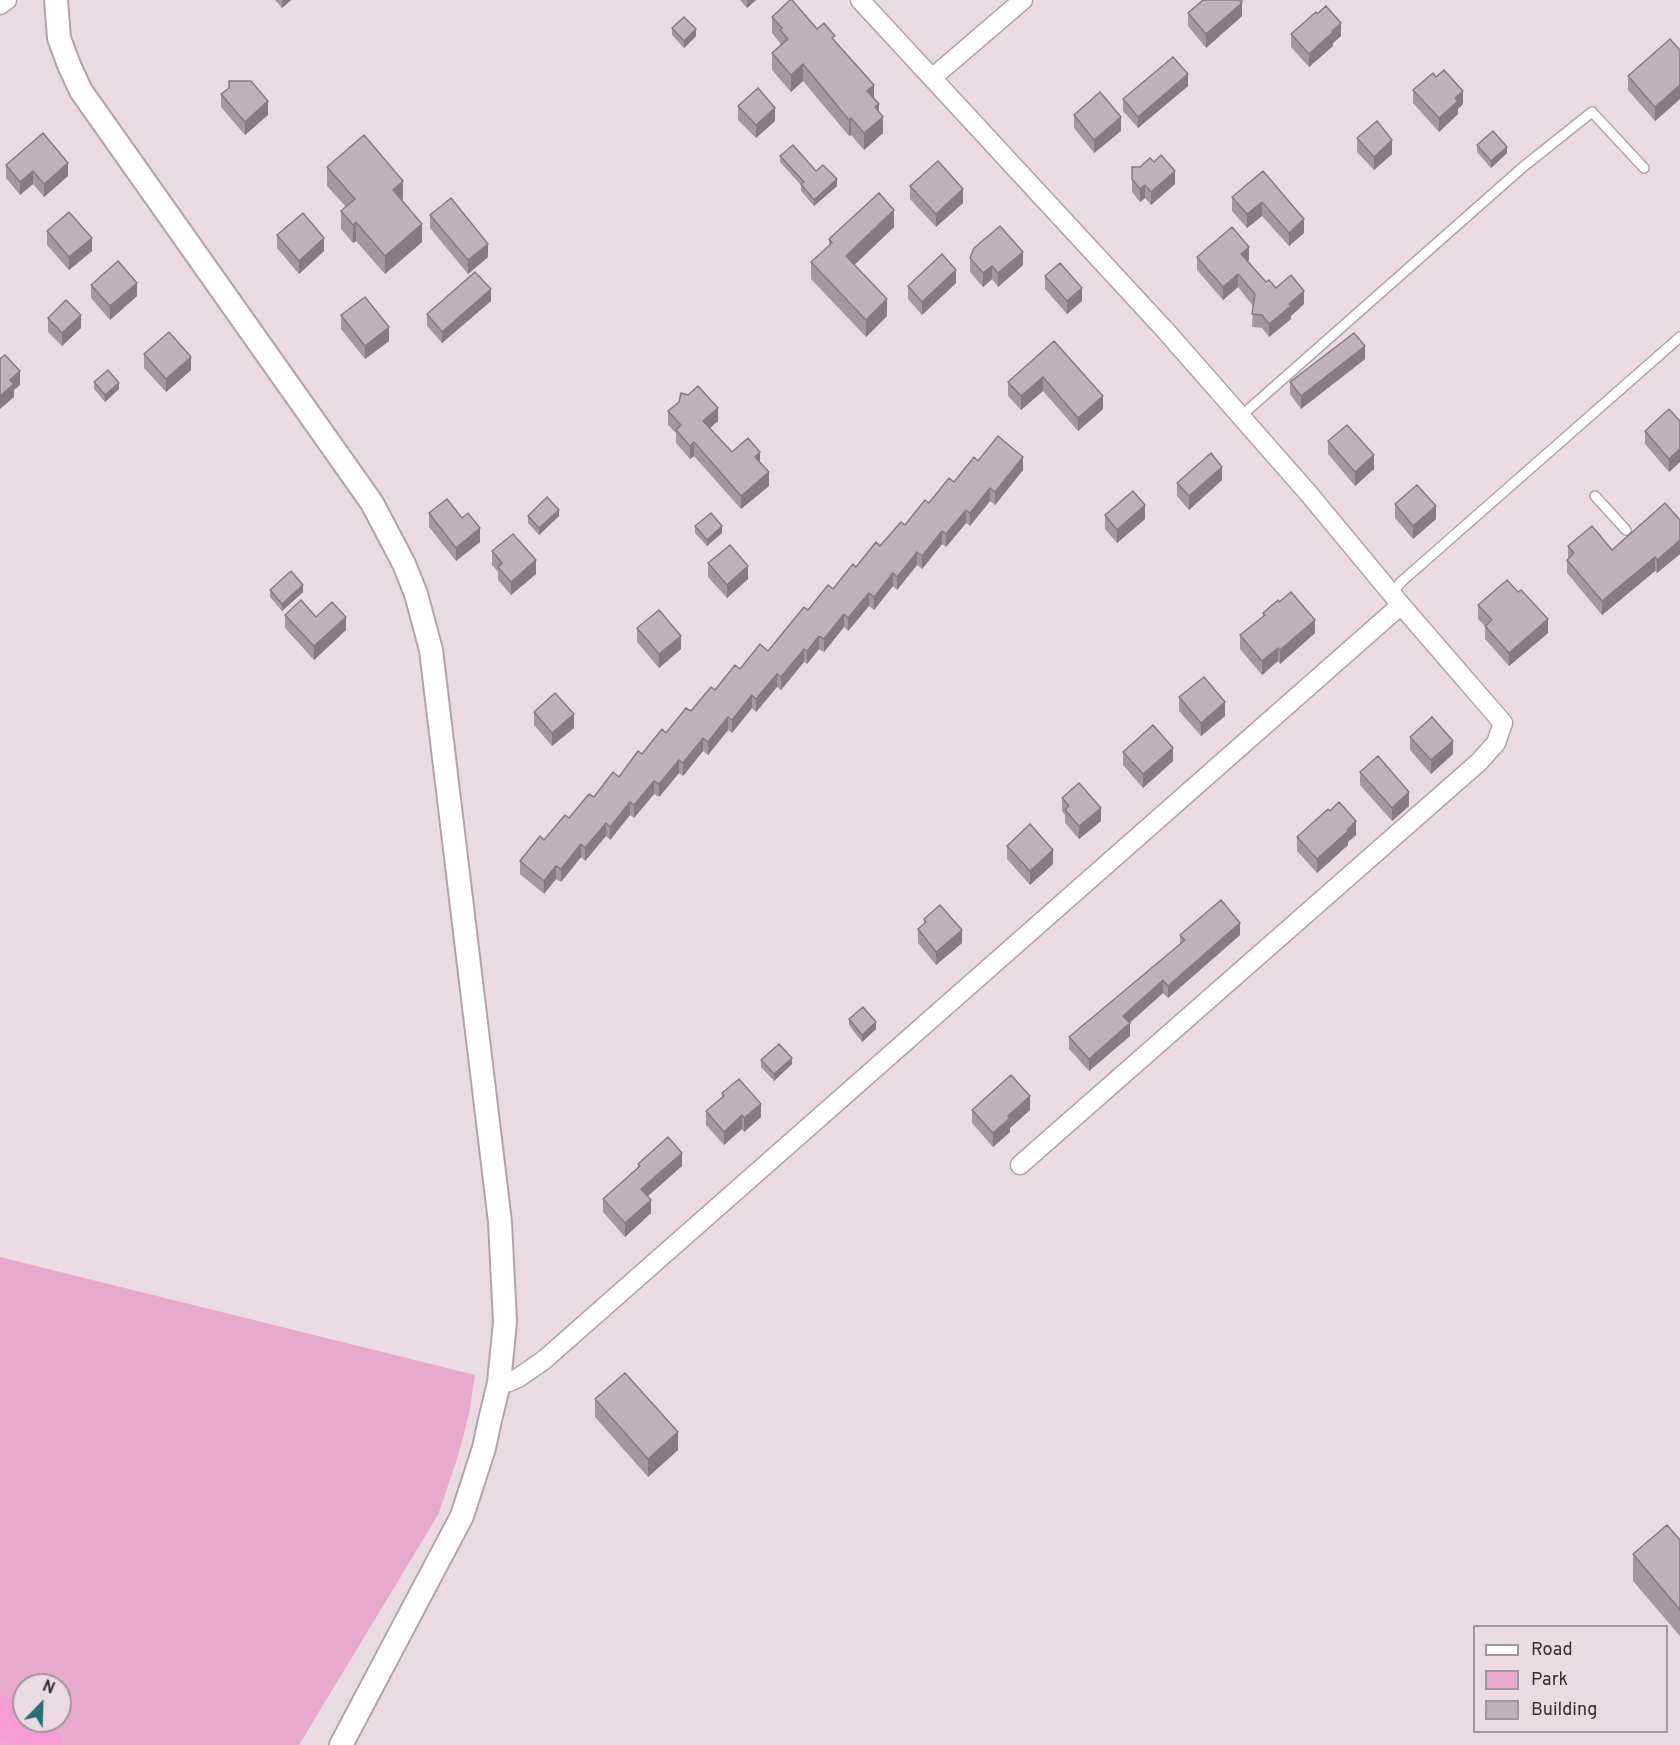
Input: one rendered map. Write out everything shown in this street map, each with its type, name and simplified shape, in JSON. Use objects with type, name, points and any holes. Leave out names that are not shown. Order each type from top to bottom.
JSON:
[{"type":"street","points":[[0,5],[7,0]]},
{"type":"street","points":[[56,0],[59,38],[81,91],[354,477],[390,535],[416,594],[431,650],[500,1222],[505,1322],[499,1383],[484,1448],[462,1516],[341,1745]]},
{"type":"street","points":[[860,0],[1047,200],[1241,416],[1503,723],[1496,743],[1465,774],[1020,1165]]},
{"type":"street","points":[[932,78],[1023,0]]},
{"type":"street","points":[[499,1383],[518,1378],[544,1360],[1396,599]]},
{"type":"lane","points":[[1241,416],[1514,175],[1592,112],[1644,168]]},
{"type":"lane","points":[[1396,599],[1401,582],[1680,337]]},
{"type":"lane","points":[[1595,496],[1626,530]]},
{"type":"green space","points":[[0,1257],[475,1375],[469,1414],[458,1456],[438,1515],[299,1745],[0,1745]]},
{"type":"building","points":[[790,0],[817,29],[824,23],[835,36],[832,38],[874,85],[867,91],[879,104],[875,107],[883,117],[864,133],[851,118],[849,120],[803,64],[791,75],[772,53],[788,39],[772,17]]},
{"type":"building","points":[[1203,0],[1239,0],[1242,3],[1206,34],[1188,13]]},
{"type":"building","points":[[1326,6],[1341,23],[1309,54],[1291,34]]},
{"type":"building","points":[[684,17],[696,29],[684,41],[672,28]]},
{"type":"building","points":[[1670,39],[1680,50],[1680,85],[1655,107],[1628,76]]},
{"type":"building","points":[[1173,57],[1188,74],[1138,117],[1123,99]]},
{"type":"building","points":[[1444,70],[1463,91],[1455,98],[1458,101],[1439,118],[1413,90],[1433,73],[1436,77]]},
{"type":"building","points":[[229,81],[251,81],[268,101],[245,122],[221,94],[229,88]]},
{"type":"building","points":[[758,88],[775,108],[756,125],[738,106]]},
{"type":"building","points":[[1100,92],[1121,117],[1094,140],[1074,115]]},
{"type":"building","points":[[1377,121],[1392,140],[1374,157],[1357,138]]},
{"type":"building","points":[[1493,131],[1507,147],[1491,161],[1477,145]]},
{"type":"building","points":[[43,133],[68,163],[44,184],[33,171],[20,182],[6,165]]},
{"type":"building","points":[[364,135],[403,181],[393,190],[422,224],[385,256],[356,222],[353,225],[341,211],[355,199],[327,167]]},
{"type":"building","points":[[793,145],[816,171],[823,165],[837,179],[814,200],[801,184],[804,182],[780,156]]},
{"type":"building","points":[[1161,155],[1175,171],[1151,192],[1145,185],[1140,189],[1132,179],[1132,167],[1140,167],[1150,158],[1154,162]]},
{"type":"building","points":[[938,161],[963,189],[936,214],[910,186]]},
{"type":"building","points":[[1263,171],[1304,219],[1289,233],[1262,202],[1247,214],[1232,197]]},
{"type":"building","points":[[879,193],[894,210],[846,256],[887,299],[866,320],[811,262],[832,243],[829,239]]},
{"type":"building","points":[[451,198],[488,244],[468,260],[430,215]]},
{"type":"building","points":[[69,212],[92,238],[69,257],[47,231]]},
{"type":"building","points":[[303,213],[324,238],[299,261],[277,235]]},
{"type":"building","points":[[1000,226],[1023,252],[998,273],[992,266],[983,273],[970,258],[974,248]]},
{"type":"building","points":[[1232,227],[1249,247],[1241,254],[1266,282],[1269,280],[1276,288],[1291,275],[1304,291],[1289,304],[1291,306],[1269,324],[1262,315],[1252,314],[1255,294],[1238,274],[1223,287],[1197,257]]},
{"type":"building","points":[[942,254],[956,270],[922,302],[908,286]]},
{"type":"building","points":[[118,261],[137,283],[110,306],[91,285]]},
{"type":"building","points":[[1060,263],[1082,288],[1067,301],[1045,276]]},
{"type":"building","points":[[475,272],[491,289],[442,332],[427,314]]},
{"type":"building","points":[[365,297],[389,327],[365,346],[341,315]]},
{"type":"building","points":[[66,300],[81,315],[62,333],[48,318]]},
{"type":"building","points":[[169,332],[191,357],[166,379],[144,354]]},
{"type":"building","points":[[1354,333],[1365,346],[1301,396],[1290,382]]},
{"type":"building","points":[[1054,341],[1103,396],[1078,418],[1043,377],[1021,396],[1008,382]]},
{"type":"building","points":[[5,355],[20,371],[10,380],[14,384],[0,396],[0,359]]},
{"type":"building","points":[[108,370],[119,383],[105,395],[94,382]]},
{"type":"building","points":[[698,386],[718,408],[703,421],[732,452],[748,438],[760,452],[755,457],[769,472],[741,496],[694,442],[690,446],[676,430],[681,425],[668,411],[679,402],[681,393],[688,395]]},
{"type":"building","points":[[1669,409],[1680,421],[1680,449],[1669,459],[1645,431]]},
{"type":"building","points":[[1347,425],[1374,455],[1355,472],[1328,441]]},
{"type":"building","points":[[998,436],[1023,457],[995,492],[990,488],[970,513],[966,510],[946,534],[942,531],[922,556],[917,552],[897,577],[893,573],[874,597],[869,593],[848,618],[844,614],[824,639],[819,636],[807,651],[804,649],[781,677],[777,674],[756,699],[752,695],[732,720],[728,717],[708,742],[703,738],[683,763],[679,760],[659,784],[654,781],[634,805],[630,802],[610,827],[606,823],[585,848],[581,844],[561,869],[556,866],[544,881],[520,861],[540,836],[544,840],[565,815],[569,818],[589,794],[594,797],[613,772],[619,777],[638,751],[642,754],[662,729],[666,733],[686,708],[691,711],[711,687],[715,690],[735,665],[740,669],[760,644],[768,651],[804,607],[808,610],[828,585],[833,589],[853,564],[856,567],[876,542],[880,546],[901,522],[905,525],[925,500],[929,503],[949,478],[954,482],[974,457],[978,461]]},
{"type":"building","points":[[1211,453],[1222,467],[1189,496],[1177,483]]},
{"type":"building","points":[[1417,485],[1436,506],[1413,526],[1395,504]]},
{"type":"building","points":[[1133,491],[1145,505],[1117,530],[1105,515]]},
{"type":"building","points":[[547,497],[559,510],[539,528],[528,516]]},
{"type":"building","points":[[447,499],[462,518],[468,513],[480,528],[456,548],[429,513]]},
{"type":"building","points":[[1665,503],[1680,520],[1680,540],[1657,560],[1655,557],[1602,601],[1567,560],[1574,553],[1568,546],[1592,526],[1612,550]]},
{"type":"building","points":[[711,513],[722,526],[707,540],[695,526]]},
{"type":"building","points":[[513,534],[536,560],[511,582],[498,567],[502,563],[492,551]]},
{"type":"building","points":[[730,545],[748,566],[727,585],[708,563]]},
{"type":"building","points":[[291,571],[303,585],[282,604],[270,590]]},
{"type":"building","points":[[1507,580],[1518,592],[1521,590],[1548,619],[1509,653],[1485,626],[1492,620],[1478,605]]},
{"type":"building","points":[[1291,592],[1315,620],[1280,650],[1278,648],[1262,661],[1240,635],[1265,615],[1263,613],[1278,600],[1279,602]]},
{"type":"building","points":[[301,600],[316,617],[332,602],[346,617],[314,646],[285,615]]},
{"type":"building","points":[[659,610],[681,636],[659,654],[637,628]]},
{"type":"building","points":[[1204,677],[1225,702],[1201,723],[1179,697]]},
{"type":"building","points":[[555,693],[574,714],[552,733],[534,712]]},
{"type":"building","points":[[1432,717],[1453,741],[1431,760],[1410,737]]},
{"type":"building","points":[[1153,725],[1173,748],[1143,774],[1123,752]]},
{"type":"building","points":[[1378,756],[1409,792],[1392,808],[1360,772]]},
{"type":"building","points":[[1079,783],[1101,808],[1079,826],[1065,810],[1069,806],[1062,798]]},
{"type":"building","points":[[1339,802],[1356,821],[1317,859],[1297,837]]},
{"type":"building","points":[[1030,824],[1053,850],[1030,871],[1007,846]]},
{"type":"building","points":[[1221,900],[1240,923],[1168,986],[1163,980],[1123,1016],[1130,1023],[1089,1059],[1069,1037],[1185,940],[1180,935]]},
{"type":"building","points":[[940,905],[962,930],[936,952],[918,929],[926,922],[924,919]]},
{"type":"building","points":[[863,1007],[876,1022],[862,1035],[849,1019]]},
{"type":"building","points":[[779,1044],[792,1058],[774,1074],[761,1060]]},
{"type":"building","points":[[1011,1075],[1030,1096],[993,1133],[972,1110]]},
{"type":"building","points":[[739,1079],[761,1104],[744,1118],[742,1115],[724,1132],[706,1111]]},
{"type":"building","points":[[668,1137],[682,1153],[641,1189],[651,1200],[625,1223],[603,1199]]},
{"type":"building","points":[[625,1373],[678,1432],[648,1459],[595,1399]]},
{"type":"building","points":[[1667,1525],[1680,1540],[1680,1610],[1633,1554]]},
{"type":"waterway","points":[[0,1716],[43,1745]]}]
